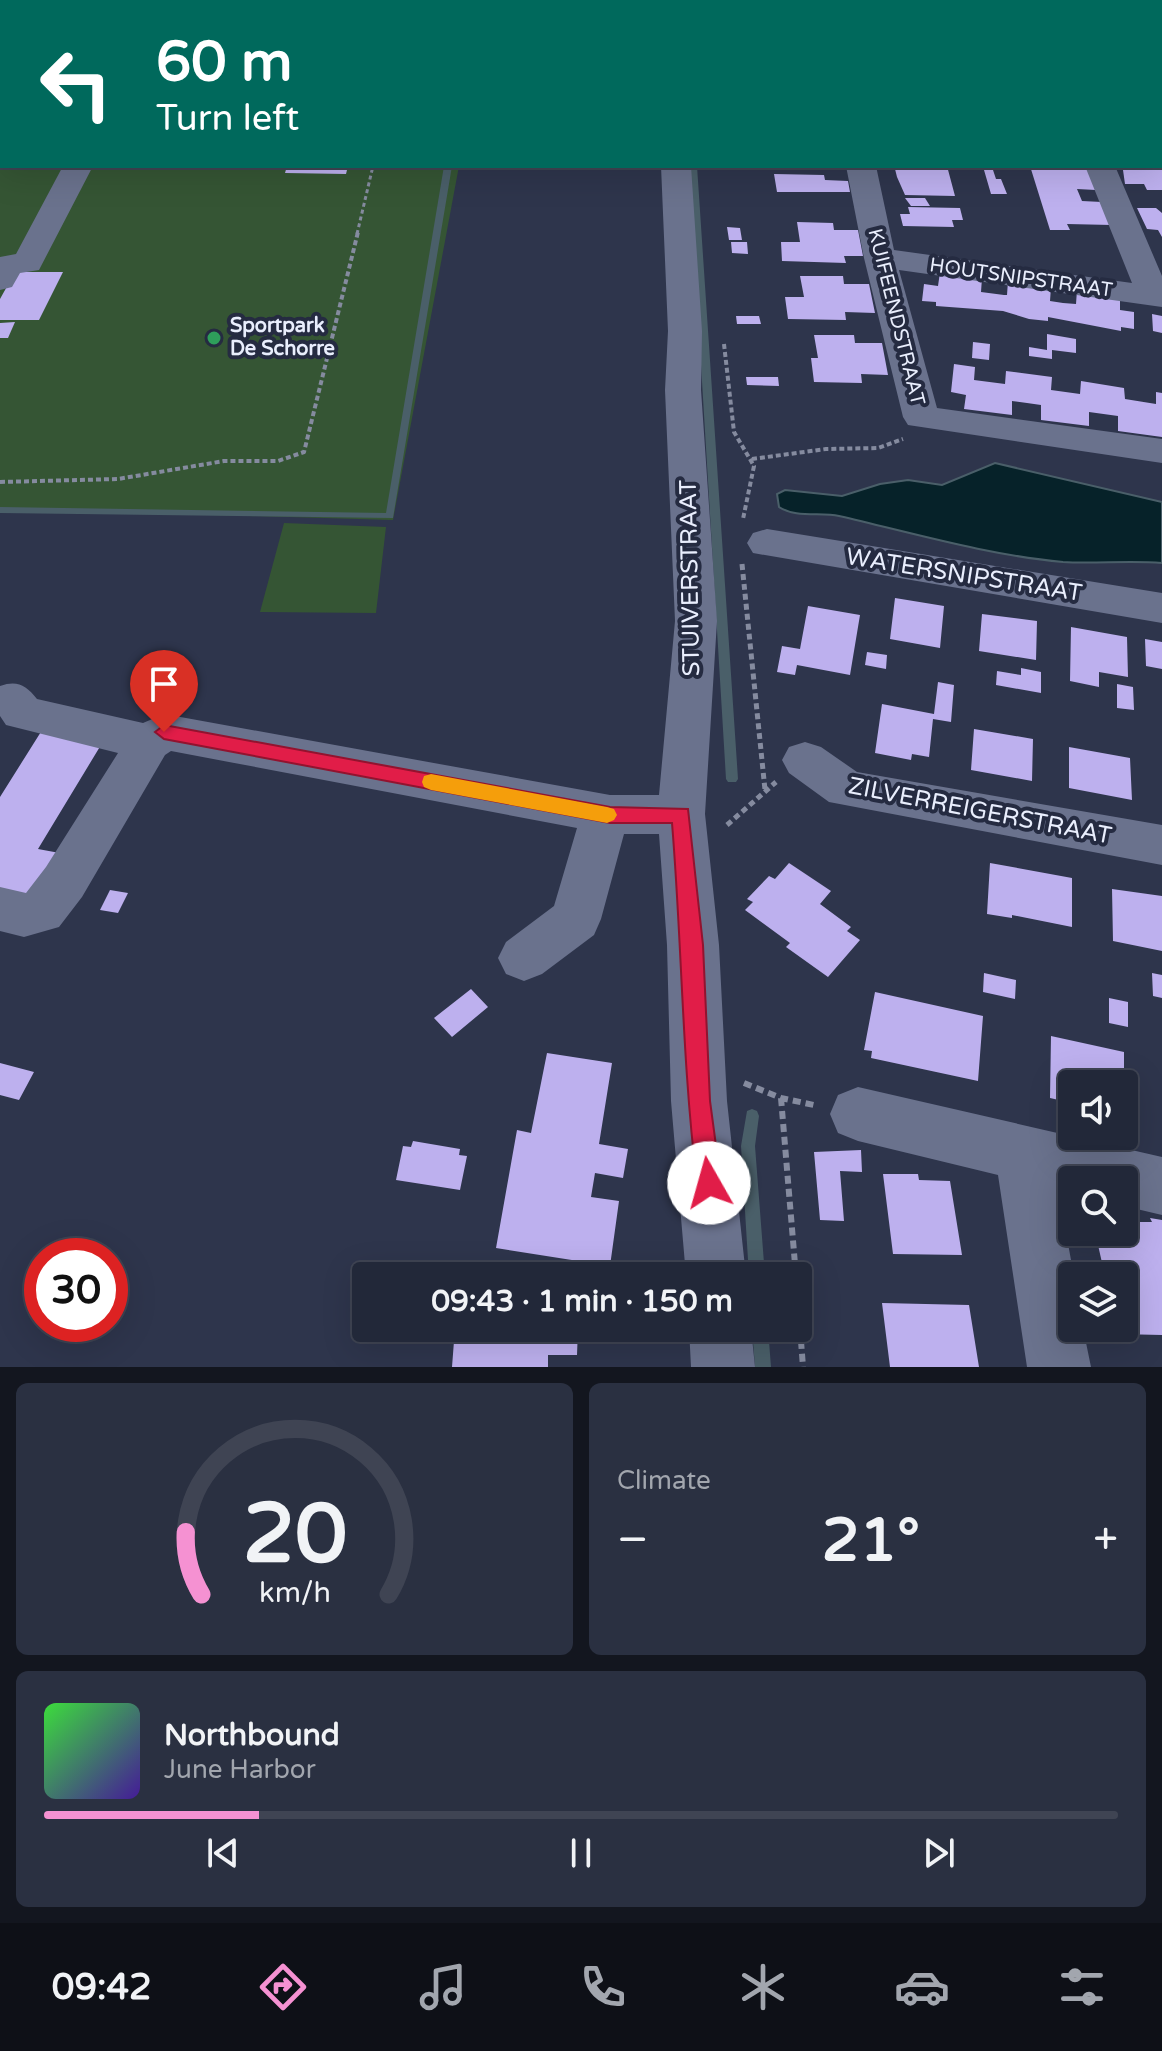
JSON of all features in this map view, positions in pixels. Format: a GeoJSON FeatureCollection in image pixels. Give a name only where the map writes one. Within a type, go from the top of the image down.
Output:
{"type":"FeatureCollection","features":[{"type":"Feature","properties":{"kind":"street"},"geometry":{"type":"LineString","coordinates":[[0,280],[8,265],[28,263],[77,168]]}},
{"type":"Feature","properties":{"kind":"street","name":"STUIVERSTRAAT"},"geometry":{"type":"LineString","coordinates":[[676,168],[685,331],[683,390],[696,621],[681,814],[693,945],[699,1101],[715,1262]]}},
{"type":"Feature","properties":{"kind":"street","name":"KUIFEENDSTRAAT"},"geometry":{"type":"LineString","coordinates":[[861,168],[880,258],[921,417],[1162,451]]}},
{"type":"Feature","properties":{"kind":"street"},"geometry":{"type":"LineString","coordinates":[[1101,168],[1148,248],[1158,296]]}},
{"type":"Feature","properties":{"kind":"street","name":"HOUTSNIPSTRAAT"},"geometry":{"type":"LineString","coordinates":[[880,258],[1158,296]]}},
{"type":"Feature","properties":{"kind":"street","name":"WATERSNIPSTRAAT"},"geometry":{"type":"LineString","coordinates":[[750,539],[1162,608]]}},
{"type":"Feature","properties":{"kind":"street"},"geometry":{"type":"LineString","coordinates":[[12,699],[22,713],[149,742]]}},
{"type":"Feature","properties":{"kind":"street"},"geometry":{"type":"LineString","coordinates":[[0,909],[24,915],[41,912],[64,882],[149,742],[164,732],[610,815],[681,814]]}},
{"type":"Feature","properties":{"kind":"street","name":"ZILVERREIGERSTRAAT"},"geometry":{"type":"LineString","coordinates":[[805,760],[846,789],[1162,845]]}},
{"type":"Feature","properties":{"kind":"street"},"geometry":{"type":"LineString","coordinates":[[524,958],[576,919],[598,835],[610,815]]}},
{"type":"Feature","properties":{"kind":"street"},"geometry":{"type":"LineString","coordinates":[[858,1114],[1162,1186]]}},
{"type":"Feature","properties":{"kind":"street"},"geometry":{"type":"LineString","coordinates":[[1023,1153],[1059,1367]]}},
{"type":"Feature","properties":{"kind":"street"},"geometry":{"type":"LineString","coordinates":[[721,1342],[723,1367]]}},
{"type":"Feature","properties":{"kind":"path"},"geometry":{"type":"LineString","coordinates":[[0,482],[118,479],[224,461],[278,461],[304,452],[373,168]]}},
{"type":"Feature","properties":{"kind":"path"},"geometry":{"type":"LineString","coordinates":[[726,826],[765,790],[750,539],[752,459],[796,452],[894,445],[906,437],[921,417]]}},
{"type":"Feature","properties":{"kind":"path"},"geometry":{"type":"LineString","coordinates":[[748,1087],[781,1098],[858,1114]]}},
{"type":"Feature","properties":{"kind":"path"},"geometry":{"type":"LineString","coordinates":[[781,1098],[795,1262]]}},
{"type":"Feature","properties":{"kind":"path"},"geometry":{"type":"LineString","coordinates":[[801,1342],[803,1367]]}},
{"type":"Feature","properties":{"kind":"green space","name":"Sportpark De Schorre"},"geometry":{"type":"Polygon","coordinates":[[[0,168],[459,168],[393,520],[0,509],[0,168]]]}},
{"type":"Feature","properties":{"kind":"green space"},"geometry":{"type":"Polygon","coordinates":[[[284,523],[386,527],[376,613],[260,612],[284,523]]]}},
{"type":"Feature","properties":{"kind":"water"},"geometry":{"type":"Polygon","coordinates":[[[995,463],[1162,502],[1162,563],[1035,559],[950,543],[839,516],[793,512],[779,507],[777,494],[785,490],[842,496],[880,484],[908,480],[942,485],[995,463]]]}},
{"type":"Feature","properties":{"kind":"building"},"geometry":{"type":"Polygon","coordinates":[[[286,168],[348,168],[346,174],[285,173],[286,168]]]}},
{"type":"Feature","properties":{"kind":"building"},"geometry":{"type":"Polygon","coordinates":[[[948,168],[955,196],[905,195],[897,177],[895,169],[948,168]]]}},
{"type":"Feature","properties":{"kind":"building"},"geometry":{"type":"Polygon","coordinates":[[[1031,168],[1088,170],[1096,190],[1077,189],[1082,201],[1102,202],[1112,225],[1067,224],[1070,230],[1050,230],[1031,168]]]}},
{"type":"Feature","properties":{"kind":"building"},"geometry":{"type":"Polygon","coordinates":[[[1120,168],[1162,168],[1162,190],[1147,190],[1144,184],[1125,184],[1120,168]]]}},
{"type":"Feature","properties":{"kind":"building"},"geometry":{"type":"Polygon","coordinates":[[[984,170],[993,170],[1007,194],[991,194],[984,170]]]}},
{"type":"Feature","properties":{"kind":"building"},"geometry":{"type":"Polygon","coordinates":[[[774,174],[824,175],[825,180],[848,181],[850,192],[777,192],[774,174]]]}},
{"type":"Feature","properties":{"kind":"building"},"geometry":{"type":"Polygon","coordinates":[[[905,198],[925,198],[930,206],[911,206],[905,198]]]}},
{"type":"Feature","properties":{"kind":"building"},"geometry":{"type":"Polygon","coordinates":[[[908,207],[960,208],[963,220],[952,220],[954,227],[903,226],[900,214],[910,214],[908,207]]]}},
{"type":"Feature","properties":{"kind":"building"},"geometry":{"type":"Polygon","coordinates":[[[1137,208],[1156,208],[1162,213],[1162,237],[1158,230],[1147,229],[1137,208]]]}},
{"type":"Feature","properties":{"kind":"building"},"geometry":{"type":"Polygon","coordinates":[[[797,222],[833,223],[834,230],[858,230],[863,256],[844,256],[846,263],[782,261],[781,242],[800,242],[797,222]]]}},
{"type":"Feature","properties":{"kind":"building"},"geometry":{"type":"Polygon","coordinates":[[[727,227],[740,228],[742,240],[729,240],[727,227]]]}},
{"type":"Feature","properties":{"kind":"building"},"geometry":{"type":"Polygon","coordinates":[[[731,242],[747,242],[748,254],[732,253],[731,242]]]}},
{"type":"Feature","properties":{"kind":"building"},"geometry":{"type":"Polygon","coordinates":[[[15,272],[63,272],[39,320],[0,320],[0,299],[15,272]]]}},
{"type":"Feature","properties":{"kind":"building"},"geometry":{"type":"Polygon","coordinates":[[[940,272],[982,278],[981,292],[1007,295],[1008,281],[1051,287],[1050,301],[1063,303],[1076,304],[1077,290],[1120,296],[1120,310],[1134,312],[1134,329],[1121,327],[1121,331],[1048,317],[1048,321],[1029,319],[1003,311],[936,306],[936,302],[922,301],[924,284],[938,286],[940,272]]]}},
{"type":"Feature","properties":{"kind":"building"},"geometry":{"type":"Polygon","coordinates":[[[800,276],[843,276],[844,284],[869,284],[875,313],[845,312],[846,320],[788,319],[785,297],[804,297],[800,276]]]}},
{"type":"Feature","properties":{"kind":"building"},"geometry":{"type":"Polygon","coordinates":[[[1152,314],[1162,316],[1162,333],[1153,331],[1152,314]]]}},
{"type":"Feature","properties":{"kind":"building"},"geometry":{"type":"Polygon","coordinates":[[[736,316],[759,316],[761,324],[737,324],[736,316]]]}},
{"type":"Feature","properties":{"kind":"building"},"geometry":{"type":"Polygon","coordinates":[[[15,322],[8,338],[0,338],[0,323],[15,322]]]}},
{"type":"Feature","properties":{"kind":"building"},"geometry":{"type":"Polygon","coordinates":[[[1047,334],[1076,339],[1076,353],[1052,350],[1052,359],[1029,356],[1029,347],[1047,350],[1047,334]]]}},
{"type":"Feature","properties":{"kind":"building"},"geometry":{"type":"Polygon","coordinates":[[[814,335],[854,335],[855,343],[882,343],[888,375],[861,374],[862,383],[814,382],[811,358],[818,358],[814,335]]]}},
{"type":"Feature","properties":{"kind":"building"},"geometry":{"type":"Polygon","coordinates":[[[973,342],[990,344],[989,360],[972,358],[973,342]]]}},
{"type":"Feature","properties":{"kind":"building"},"geometry":{"type":"Polygon","coordinates":[[[954,364],[975,367],[974,380],[1005,384],[1006,371],[1052,377],[1051,390],[1080,394],[1081,381],[1124,388],[1125,399],[1156,404],[1156,392],[1162,393],[1162,437],[1118,431],[1118,416],[1089,412],[1089,426],[1041,420],[1041,405],[1027,403],[1012,401],[1012,415],[964,409],[966,395],[951,392],[954,364]]]}},
{"type":"Feature","properties":{"kind":"building"},"geometry":{"type":"Polygon","coordinates":[[[746,377],[778,377],[779,386],[747,385],[746,377]]]}},
{"type":"Feature","properties":{"kind":"building"},"geometry":{"type":"Polygon","coordinates":[[[895,598],[944,606],[940,648],[890,639],[895,598]]]}},
{"type":"Feature","properties":{"kind":"building"},"geometry":{"type":"Polygon","coordinates":[[[808,606],[860,615],[850,675],[797,665],[795,675],[777,672],[782,646],[800,649],[808,606]]]}},
{"type":"Feature","properties":{"kind":"building"},"geometry":{"type":"Polygon","coordinates":[[[982,614],[1037,621],[1036,660],[979,651],[982,614]]]}},
{"type":"Feature","properties":{"kind":"building"},"geometry":{"type":"Polygon","coordinates":[[[1071,627],[1127,637],[1128,677],[1099,672],[1099,687],[1070,681],[1071,627]]]}},
{"type":"Feature","properties":{"kind":"building"},"geometry":{"type":"Polygon","coordinates":[[[1145,639],[1162,642],[1162,669],[1146,666],[1145,639]]]}},
{"type":"Feature","properties":{"kind":"building"},"geometry":{"type":"Polygon","coordinates":[[[867,652],[887,655],[886,669],[865,665],[867,652]]]}},
{"type":"Feature","properties":{"kind":"building"},"geometry":{"type":"Polygon","coordinates":[[[1021,668],[1041,672],[1041,693],[996,685],[997,671],[1021,675],[1021,668]]]}},
{"type":"Feature","properties":{"kind":"building"},"geometry":{"type":"Polygon","coordinates":[[[938,682],[954,685],[951,722],[933,719],[929,757],[912,754],[911,760],[875,753],[882,704],[934,714],[938,682]]]}},
{"type":"Feature","properties":{"kind":"building"},"geometry":{"type":"Polygon","coordinates":[[[1117,684],[1133,687],[1134,710],[1117,708],[1117,684]]]}},
{"type":"Feature","properties":{"kind":"building"},"geometry":{"type":"Polygon","coordinates":[[[44,727],[104,740],[38,849],[65,854],[35,900],[0,892],[0,797],[44,727]]]}},
{"type":"Feature","properties":{"kind":"building"},"geometry":{"type":"Polygon","coordinates":[[[974,729],[1033,739],[1032,781],[971,770],[974,729]]]}},
{"type":"Feature","properties":{"kind":"building"},"geometry":{"type":"Polygon","coordinates":[[[1069,747],[1130,758],[1132,800],[1069,788],[1069,747]]]}},
{"type":"Feature","properties":{"kind":"building"},"geometry":{"type":"Polygon","coordinates":[[[789,863],[831,891],[820,904],[851,927],[847,931],[860,940],[828,977],[786,947],[790,943],[745,910],[753,902],[747,899],[769,876],[775,879],[789,863]]]}},
{"type":"Feature","properties":{"kind":"building"},"geometry":{"type":"Polygon","coordinates":[[[990,863],[1072,878],[1072,927],[1012,915],[1012,918],[987,914],[990,863]]]}},
{"type":"Feature","properties":{"kind":"building"},"geometry":{"type":"Polygon","coordinates":[[[1112,889],[1162,896],[1162,951],[1113,941],[1112,889]]]}},
{"type":"Feature","properties":{"kind":"building"},"geometry":{"type":"Polygon","coordinates":[[[110,890],[128,893],[118,913],[100,910],[110,890]]]}},
{"type":"Feature","properties":{"kind":"building"},"geometry":{"type":"Polygon","coordinates":[[[984,973],[1016,980],[1015,999],[983,992],[984,973]]]}},
{"type":"Feature","properties":{"kind":"building"},"geometry":{"type":"Polygon","coordinates":[[[1152,973],[1162,975],[1162,998],[1153,996],[1152,973]]]}},
{"type":"Feature","properties":{"kind":"building"},"geometry":{"type":"Polygon","coordinates":[[[471,989],[488,1007],[452,1037],[434,1018],[471,989]]]}},
{"type":"Feature","properties":{"kind":"building"},"geometry":{"type":"Polygon","coordinates":[[[875,992],[983,1016],[978,1081],[871,1058],[872,1051],[864,1050],[875,992]]]}},
{"type":"Feature","properties":{"kind":"building"},"geometry":{"type":"Polygon","coordinates":[[[1109,998],[1128,1002],[1128,1027],[1109,1023],[1109,998]]]}},
{"type":"Feature","properties":{"kind":"building"},"geometry":{"type":"Polygon","coordinates":[[[1051,1036],[1124,1052],[1124,1070],[1058,1070],[1058,1100],[1050,1098],[1051,1036]]]}},
{"type":"Feature","properties":{"kind":"building"},"geometry":{"type":"Polygon","coordinates":[[[547,1053],[612,1063],[599,1144],[628,1149],[623,1178],[595,1173],[591,1197],[619,1201],[611,1262],[585,1262],[496,1248],[517,1130],[531,1133],[547,1053]]]}},
{"type":"Feature","properties":{"kind":"building"},"geometry":{"type":"Polygon","coordinates":[[[0,1063],[34,1072],[19,1100],[0,1095],[0,1063]]]}},
{"type":"Feature","properties":{"kind":"building"},"geometry":{"type":"Polygon","coordinates":[[[413,1141],[460,1149],[459,1155],[467,1156],[460,1190],[396,1180],[403,1146],[411,1147],[413,1141]]]}},
{"type":"Feature","properties":{"kind":"building"},"geometry":{"type":"Polygon","coordinates":[[[861,1150],[862,1172],[840,1171],[844,1221],[820,1220],[814,1152],[861,1150]]]}},
{"type":"Feature","properties":{"kind":"building"},"geometry":{"type":"Polygon","coordinates":[[[883,1174],[918,1174],[919,1180],[950,1181],[962,1255],[893,1254],[883,1174]]]}},
{"type":"Feature","properties":{"kind":"building"},"geometry":{"type":"Polygon","coordinates":[[[1150,1218],[1162,1220],[1162,1335],[1138,1334],[1138,1262],[1102,1262],[1098,1246],[1138,1246],[1138,1222],[1152,1222],[1150,1218]]]}},
{"type":"Feature","properties":{"kind":"building"},"geometry":{"type":"Polygon","coordinates":[[[882,1303],[969,1305],[979,1367],[890,1367],[882,1303]]]}},
{"type":"Feature","properties":{"kind":"building"},"geometry":{"type":"Polygon","coordinates":[[[454,1342],[577,1342],[577,1355],[548,1355],[548,1367],[452,1367],[454,1342]]]}},
{"type":"Feature","properties":{"kind":"waterway"},"geometry":{"type":"LineString","coordinates":[[0,510],[390,516],[448,168]]}},
{"type":"Feature","properties":{"kind":"waterway"},"geometry":{"type":"LineString","coordinates":[[693,168],[732,779]]}},
{"type":"Feature","properties":{"kind":"waterway"},"geometry":{"type":"LineString","coordinates":[[752,1116],[748,1146],[756,1262]]}},
{"type":"Feature","properties":{"kind":"waterway"},"geometry":{"type":"LineString","coordinates":[[761,1342],[763,1367]]}},
{"type":"Feature","properties":{"kind":"slow traffic"},"geometry":{"type":"LineString","coordinates":[[431,782],[607,815]]}},
{"type":"Feature","properties":{"kind":"place","name":"Sportpark De Schorre"},"geometry":{"type":"Point","coordinates":[214,338]}},
{"type":"Feature","properties":{"kind":"route"},"geometry":{"type":"LineString","coordinates":[[164,732],[610,815],[681,814],[693,945],[699,1101],[709,1183]]}}]}
